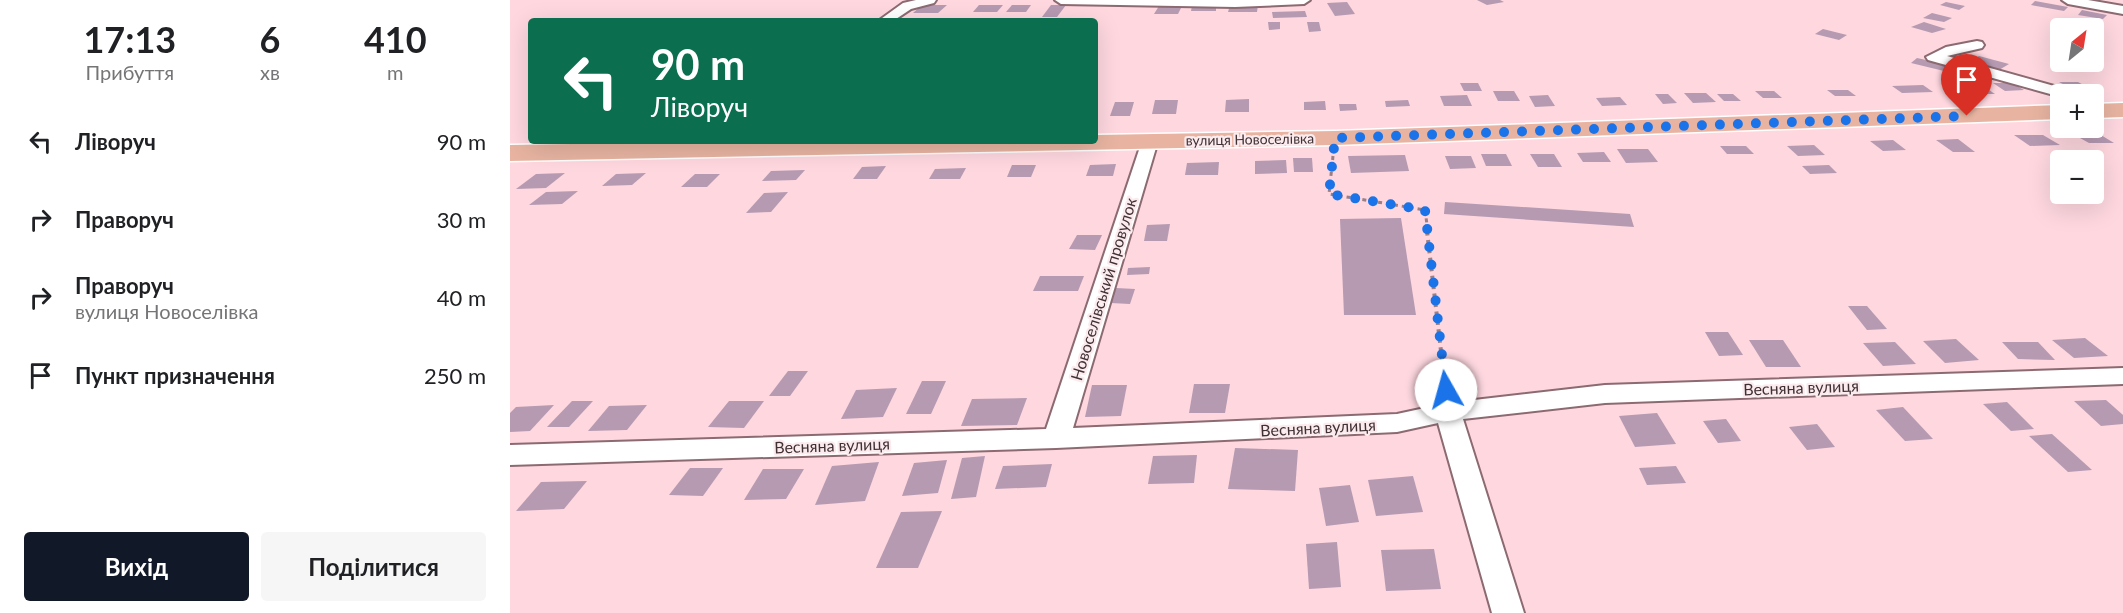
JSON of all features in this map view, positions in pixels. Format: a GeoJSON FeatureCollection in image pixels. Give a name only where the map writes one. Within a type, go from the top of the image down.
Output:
{"type":"FeatureCollection","features":[{"type":"Feature","properties":{"kind":"main road","name":"вулиця Новоселівка"},"geometry":{"type":"LineString","coordinates":[[1098,142],[1335,138],[2050,112]]}},
{"type":"Feature","properties":{"kind":"main road","name":"вулиця Новоселівка"},"geometry":{"type":"LineString","coordinates":[[510,153],[845,144]]}},
{"type":"Feature","properties":{"kind":"street"},"geometry":{"type":"LineString","coordinates":[[889,18],[907,6],[930,0]]}},
{"type":"Feature","properties":{"kind":"street"},"geometry":{"type":"LineString","coordinates":[[1060,0],[1235,3],[1304,0]]}},
{"type":"Feature","properties":{"kind":"street"},"geometry":{"type":"LineString","coordinates":[[2072,0],[2123,10]]}},
{"type":"Feature","properties":{"kind":"street"},"geometry":{"type":"LineString","coordinates":[[1977,45],[1951,50],[1933,57],[2050,89]]}},
{"type":"Feature","properties":{"kind":"street","name":"Новоселівський провулок"},"geometry":{"type":"LineString","coordinates":[[1056,438],[1150,141]]}},
{"type":"Feature","properties":{"kind":"street","name":"Весняна вулиця"},"geometry":{"type":"LineString","coordinates":[[510,455],[1056,438],[1397,423],[1448,412],[1605,394],[2123,376]]}},
{"type":"Feature","properties":{"kind":"street"},"geometry":{"type":"LineString","coordinates":[[1448,412],[1508,613]]}},
{"type":"Feature","properties":{"kind":"path"},"geometry":{"type":"LineString","coordinates":[[1335,138],[1329,194],[1425,210],[1448,412]]}},
{"type":"Feature","properties":{"kind":"building"},"geometry":{"type":"Polygon","coordinates":[[[1477,0],[1500,0],[1504,2],[1487,5],[1477,0]]]}},
{"type":"Feature","properties":{"kind":"building"},"geometry":{"type":"Polygon","coordinates":[[[2035,1],[2068,7],[2064,11],[2031,5],[2035,1]]]}},
{"type":"Feature","properties":{"kind":"building"},"geometry":{"type":"Polygon","coordinates":[[[1347,2],[1355,14],[1335,16],[1327,3],[1347,2]]]}},
{"type":"Feature","properties":{"kind":"building"},"geometry":{"type":"Polygon","coordinates":[[[1946,2],[1965,6],[1959,10],[1940,5],[1946,2]]]}},
{"type":"Feature","properties":{"kind":"building"},"geometry":{"type":"Polygon","coordinates":[[[922,5],[947,5],[938,13],[913,13],[922,5]]]}},
{"type":"Feature","properties":{"kind":"building"},"geometry":{"type":"Polygon","coordinates":[[[979,5],[1003,5],[997,12],[973,12],[979,5]]]}},
{"type":"Feature","properties":{"kind":"building"},"geometry":{"type":"Polygon","coordinates":[[[1012,5],[1031,5],[1026,12],[1006,12],[1012,5]]]}},
{"type":"Feature","properties":{"kind":"building"},"geometry":{"type":"Polygon","coordinates":[[[1051,5],[1066,5],[1057,17],[1042,17],[1051,5]]]}},
{"type":"Feature","properties":{"kind":"building"},"geometry":{"type":"Polygon","coordinates":[[[1216,5],[1216,11],[1191,11],[1192,6],[1216,5]]]}},
{"type":"Feature","properties":{"kind":"building"},"geometry":{"type":"Polygon","coordinates":[[[1230,5],[1258,5],[1257,12],[1228,12],[1230,5]]]}},
{"type":"Feature","properties":{"kind":"building"},"geometry":{"type":"Polygon","coordinates":[[[1159,6],[1182,6],[1178,14],[1154,14],[1159,6]]]}},
{"type":"Feature","properties":{"kind":"building"},"geometry":{"type":"Polygon","coordinates":[[[2082,10],[2107,15],[2104,18],[2097,18],[2078,15],[2082,10]]]}},
{"type":"Feature","properties":{"kind":"building"},"geometry":{"type":"Polygon","coordinates":[[[1305,11],[1307,17],[1273,18],[1272,12],[1305,11]]]}},
{"type":"Feature","properties":{"kind":"building"},"geometry":{"type":"Polygon","coordinates":[[[1932,13],[1952,18],[1944,22],[1923,18],[1932,13]]]}},
{"type":"Feature","properties":{"kind":"building"},"geometry":{"type":"Polygon","coordinates":[[[1268,22],[1280,22],[1280,29],[1269,30],[1268,22]]]}},
{"type":"Feature","properties":{"kind":"building"},"geometry":{"type":"Polygon","coordinates":[[[1307,22],[1319,22],[1321,31],[1309,32],[1307,22]]]}},
{"type":"Feature","properties":{"kind":"building"},"geometry":{"type":"Polygon","coordinates":[[[1924,22],[1946,29],[1932,33],[1911,27],[1924,22]]]}},
{"type":"Feature","properties":{"kind":"building"},"geometry":{"type":"Polygon","coordinates":[[[1823,29],[1847,35],[1839,40],[1815,34],[1823,29]]]}},
{"type":"Feature","properties":{"kind":"building"},"geometry":{"type":"Polygon","coordinates":[[[1979,56],[2009,64],[1999,70],[1969,62],[1979,56]]]}},
{"type":"Feature","properties":{"kind":"building"},"geometry":{"type":"Polygon","coordinates":[[[1917,58],[1949,65],[1944,71],[1911,63],[1917,58]]]}},
{"type":"Feature","properties":{"kind":"building"},"geometry":{"type":"Polygon","coordinates":[[[2059,82],[2082,84],[2063,84],[2059,82]]]}},
{"type":"Feature","properties":{"kind":"building"},"geometry":{"type":"Polygon","coordinates":[[[1460,83],[1478,83],[1482,91],[1464,91],[1460,83]]]}},
{"type":"Feature","properties":{"kind":"building"},"geometry":{"type":"Polygon","coordinates":[[[1993,83],[2012,83],[2024,90],[2005,91],[1993,83]]]}},
{"type":"Feature","properties":{"kind":"building"},"geometry":{"type":"Polygon","coordinates":[[[1923,85],[1933,92],[1902,93],[1892,86],[1923,85]]]}},
{"type":"Feature","properties":{"kind":"building"},"geometry":{"type":"Polygon","coordinates":[[[1983,86],[1995,94],[1972,94],[1960,87],[1983,86]]]}},
{"type":"Feature","properties":{"kind":"building"},"geometry":{"type":"Polygon","coordinates":[[[1827,90],[1848,90],[1856,96],[1835,96],[1827,90]]]}},
{"type":"Feature","properties":{"kind":"building"},"geometry":{"type":"Polygon","coordinates":[[[1493,91],[1514,91],[1520,101],[1498,101],[1493,91]]]}},
{"type":"Feature","properties":{"kind":"building"},"geometry":{"type":"Polygon","coordinates":[[[1755,91],[1774,91],[1782,98],[1763,98],[1755,91]]]}},
{"type":"Feature","properties":{"kind":"building"},"geometry":{"type":"Polygon","coordinates":[[[1684,93],[1706,93],[1716,102],[1693,103],[1684,93]]]}},
{"type":"Feature","properties":{"kind":"building"},"geometry":{"type":"Polygon","coordinates":[[[1655,94],[1668,94],[1677,103],[1663,104],[1655,94]]]}},
{"type":"Feature","properties":{"kind":"building"},"geometry":{"type":"Polygon","coordinates":[[[1717,94],[1733,94],[1741,101],[1724,101],[1717,94]]]}},
{"type":"Feature","properties":{"kind":"building"},"geometry":{"type":"Polygon","coordinates":[[[1467,95],[1472,106],[1444,106],[1440,96],[1467,95]]]}},
{"type":"Feature","properties":{"kind":"building"},"geometry":{"type":"Polygon","coordinates":[[[1548,95],[1555,106],[1535,107],[1529,96],[1548,95]]]}},
{"type":"Feature","properties":{"kind":"building"},"geometry":{"type":"Polygon","coordinates":[[[1620,97],[1627,105],[1602,106],[1596,98],[1620,97]]]}},
{"type":"Feature","properties":{"kind":"building"},"geometry":{"type":"Polygon","coordinates":[[[1249,99],[1249,112],[1225,112],[1226,100],[1249,99]]]}},
{"type":"Feature","properties":{"kind":"building"},"geometry":{"type":"Polygon","coordinates":[[[1155,100],[1178,100],[1176,114],[1152,114],[1155,100]]]}},
{"type":"Feature","properties":{"kind":"building"},"geometry":{"type":"Polygon","coordinates":[[[1408,100],[1410,106],[1386,107],[1385,101],[1408,100]]]}},
{"type":"Feature","properties":{"kind":"building"},"geometry":{"type":"Polygon","coordinates":[[[1325,101],[1326,110],[1304,110],[1304,102],[1325,101]]]}},
{"type":"Feature","properties":{"kind":"building"},"geometry":{"type":"Polygon","coordinates":[[[1115,102],[1134,102],[1130,116],[1110,116],[1115,102]]]}},
{"type":"Feature","properties":{"kind":"building"},"geometry":{"type":"Polygon","coordinates":[[[1339,104],[1356,104],[1357,110],[1340,111],[1339,104]]]}},
{"type":"Feature","properties":{"kind":"building"},"geometry":{"type":"Polygon","coordinates":[[[2014,135],[2043,135],[2060,145],[2030,146],[2014,135]]]}},
{"type":"Feature","properties":{"kind":"building"},"geometry":{"type":"Polygon","coordinates":[[[2104,137],[2114,143],[2089,143],[2080,138],[2104,137]]]}},
{"type":"Feature","properties":{"kind":"building"},"geometry":{"type":"Polygon","coordinates":[[[1958,139],[1975,152],[1953,152],[1936,140],[1958,139]]]}},
{"type":"Feature","properties":{"kind":"building"},"geometry":{"type":"Polygon","coordinates":[[[1893,140],[1906,150],[1883,151],[1870,141],[1893,140]]]}},
{"type":"Feature","properties":{"kind":"building"},"geometry":{"type":"Polygon","coordinates":[[[1814,145],[1825,155],[1798,156],[1787,146],[1814,145]]]}},
{"type":"Feature","properties":{"kind":"building"},"geometry":{"type":"Polygon","coordinates":[[[1720,146],[1746,146],[1754,154],[1727,154],[1720,146]]]}},
{"type":"Feature","properties":{"kind":"building"},"geometry":{"type":"Polygon","coordinates":[[[1617,149],[1648,149],[1658,162],[1626,163],[1617,149]]]}},
{"type":"Feature","properties":{"kind":"building"},"geometry":{"type":"Polygon","coordinates":[[[1604,152],[1611,162],[1583,162],[1577,153],[1604,152]]]}},
{"type":"Feature","properties":{"kind":"building"},"geometry":{"type":"Polygon","coordinates":[[[1481,154],[1506,154],[1512,166],[1486,166],[1481,154]]]}},
{"type":"Feature","properties":{"kind":"building"},"geometry":{"type":"Polygon","coordinates":[[[1530,154],[1554,154],[1562,167],[1538,167],[1530,154]]]}},
{"type":"Feature","properties":{"kind":"building"},"geometry":{"type":"Polygon","coordinates":[[[1405,155],[1409,171],[1351,173],[1348,156],[1405,155]]]}},
{"type":"Feature","properties":{"kind":"building"},"geometry":{"type":"Polygon","coordinates":[[[1445,156],[1471,156],[1476,168],[1450,169],[1445,156]]]}},
{"type":"Feature","properties":{"kind":"building"},"geometry":{"type":"Polygon","coordinates":[[[1293,158],[1312,158],[1313,172],[1294,172],[1293,158]]]}},
{"type":"Feature","properties":{"kind":"building"},"geometry":{"type":"Polygon","coordinates":[[[1286,160],[1287,173],[1255,174],[1255,161],[1286,160]]]}},
{"type":"Feature","properties":{"kind":"building"},"geometry":{"type":"Polygon","coordinates":[[[1219,162],[1218,175],[1185,175],[1187,163],[1219,162]]]}},
{"type":"Feature","properties":{"kind":"building"},"geometry":{"type":"Polygon","coordinates":[[[1116,164],[1113,176],[1086,176],[1090,165],[1116,164]]]}},
{"type":"Feature","properties":{"kind":"building"},"geometry":{"type":"Polygon","coordinates":[[[1012,165],[1036,165],[1031,177],[1007,177],[1012,165]]]}},
{"type":"Feature","properties":{"kind":"building"},"geometry":{"type":"Polygon","coordinates":[[[1829,165],[1837,173],[1810,174],[1802,166],[1829,165]]]}},
{"type":"Feature","properties":{"kind":"building"},"geometry":{"type":"Polygon","coordinates":[[[886,166],[877,179],[853,179],[862,167],[886,166]]]}},
{"type":"Feature","properties":{"kind":"building"},"geometry":{"type":"Polygon","coordinates":[[[966,168],[960,179],[929,179],[935,169],[966,168]]]}},
{"type":"Feature","properties":{"kind":"building"},"geometry":{"type":"Polygon","coordinates":[[[805,170],[796,180],[762,181],[771,171],[805,170]]]}},
{"type":"Feature","properties":{"kind":"building"},"geometry":{"type":"Polygon","coordinates":[[[565,173],[546,188],[516,189],[536,174],[565,173]]]}},
{"type":"Feature","properties":{"kind":"building"},"geometry":{"type":"Polygon","coordinates":[[[646,173],[632,185],[602,186],[616,174],[646,173]]]}},
{"type":"Feature","properties":{"kind":"building"},"geometry":{"type":"Polygon","coordinates":[[[695,174],[720,174],[707,187],[681,187],[695,174]]]}},
{"type":"Feature","properties":{"kind":"building"},"geometry":{"type":"Polygon","coordinates":[[[578,191],[562,204],[529,205],[546,192],[578,191]]]}},
{"type":"Feature","properties":{"kind":"building"},"geometry":{"type":"Polygon","coordinates":[[[788,192],[771,212],[746,213],[764,193],[788,192]]]}},
{"type":"Feature","properties":{"kind":"building"},"geometry":{"type":"Polygon","coordinates":[[[1445,202],[1630,214],[1634,227],[1444,214],[1445,202]]]}},
{"type":"Feature","properties":{"kind":"building"},"geometry":{"type":"Polygon","coordinates":[[[1401,218],[1416,315],[1344,315],[1340,219],[1401,218]]]}},
{"type":"Feature","properties":{"kind":"building"},"geometry":{"type":"Polygon","coordinates":[[[1170,224],[1167,241],[1144,241],[1147,225],[1170,224]]]}},
{"type":"Feature","properties":{"kind":"building"},"geometry":{"type":"Polygon","coordinates":[[[1077,235],[1102,235],[1095,250],[1069,249],[1077,235]]]}},
{"type":"Feature","properties":{"kind":"building"},"geometry":{"type":"Polygon","coordinates":[[[1150,267],[1149,274],[1127,275],[1128,268],[1150,267]]]}},
{"type":"Feature","properties":{"kind":"building"},"geometry":{"type":"Polygon","coordinates":[[[1040,276],[1084,276],[1078,291],[1033,291],[1040,276]]]}},
{"type":"Feature","properties":{"kind":"building"},"geometry":{"type":"Polygon","coordinates":[[[1116,288],[1135,289],[1130,304],[1111,303],[1116,288]]]}},
{"type":"Feature","properties":{"kind":"building"},"geometry":{"type":"Polygon","coordinates":[[[1848,306],[1867,306],[1887,329],[1867,330],[1848,306]]]}},
{"type":"Feature","properties":{"kind":"building"},"geometry":{"type":"Polygon","coordinates":[[[1705,332],[1728,332],[1743,355],[1719,356],[1705,332]]]}},
{"type":"Feature","properties":{"kind":"building"},"geometry":{"type":"Polygon","coordinates":[[[2085,338],[2108,356],[2074,358],[2052,340],[2085,338]]]}},
{"type":"Feature","properties":{"kind":"building"},"geometry":{"type":"Polygon","coordinates":[[[1956,339],[1979,360],[1945,363],[1923,341],[1956,339]]]}},
{"type":"Feature","properties":{"kind":"building"},"geometry":{"type":"Polygon","coordinates":[[[1749,340],[1783,340],[1801,367],[1766,367],[1749,340]]]}},
{"type":"Feature","properties":{"kind":"building"},"geometry":{"type":"Polygon","coordinates":[[[1895,342],[1916,364],[1883,366],[1863,343],[1895,342]]]}},
{"type":"Feature","properties":{"kind":"building"},"geometry":{"type":"Polygon","coordinates":[[[2002,342],[2038,342],[2055,360],[2018,359],[2002,342]]]}},
{"type":"Feature","properties":{"kind":"building"},"geometry":{"type":"Polygon","coordinates":[[[788,371],[808,371],[790,396],[769,396],[788,371]]]}},
{"type":"Feature","properties":{"kind":"building"},"geometry":{"type":"Polygon","coordinates":[[[922,381],[946,381],[931,414],[906,414],[922,381]]]}},
{"type":"Feature","properties":{"kind":"building"},"geometry":{"type":"Polygon","coordinates":[[[1194,384],[1230,384],[1225,413],[1189,413],[1194,384]]]}},
{"type":"Feature","properties":{"kind":"building"},"geometry":{"type":"Polygon","coordinates":[[[1092,385],[1127,385],[1121,416],[1085,417],[1092,385]]]}},
{"type":"Feature","properties":{"kind":"building"},"geometry":{"type":"Polygon","coordinates":[[[897,388],[883,417],[841,419],[856,390],[897,388]]]}},
{"type":"Feature","properties":{"kind":"building"},"geometry":{"type":"Polygon","coordinates":[[[1027,398],[1017,425],[961,426],[972,399],[1027,398]]]}},
{"type":"Feature","properties":{"kind":"building"},"geometry":{"type":"Polygon","coordinates":[[[2106,400],[2123,415],[2123,424],[2101,426],[2074,401],[2106,400]]]}},
{"type":"Feature","properties":{"kind":"building"},"geometry":{"type":"Polygon","coordinates":[[[572,401],[593,401],[569,427],[547,427],[572,401]]]}},
{"type":"Feature","properties":{"kind":"building"},"geometry":{"type":"Polygon","coordinates":[[[729,401],[764,401],[744,428],[708,427],[729,401]]]}},
{"type":"Feature","properties":{"kind":"building"},"geometry":{"type":"Polygon","coordinates":[[[2007,402],[2034,429],[2011,431],[1983,404],[2007,402]]]}},
{"type":"Feature","properties":{"kind":"building"},"geometry":{"type":"Polygon","coordinates":[[[554,405],[530,431],[510,432],[510,413],[516,407],[554,405]]]}},
{"type":"Feature","properties":{"kind":"building"},"geometry":{"type":"Polygon","coordinates":[[[647,405],[627,430],[588,431],[609,406],[647,405]]]}},
{"type":"Feature","properties":{"kind":"building"},"geometry":{"type":"Polygon","coordinates":[[[1903,407],[1933,439],[1905,441],[1876,410],[1903,407]]]}},
{"type":"Feature","properties":{"kind":"building"},"geometry":{"type":"Polygon","coordinates":[[[1657,413],[1676,444],[1635,447],[1619,416],[1657,413]]]}},
{"type":"Feature","properties":{"kind":"building"},"geometry":{"type":"Polygon","coordinates":[[[1726,419],[1741,441],[1718,443],[1703,421],[1726,419]]]}},
{"type":"Feature","properties":{"kind":"building"},"geometry":{"type":"Polygon","coordinates":[[[1817,424],[1835,447],[1807,450],[1789,427],[1817,424]]]}},
{"type":"Feature","properties":{"kind":"building"},"geometry":{"type":"Polygon","coordinates":[[[2052,434],[2092,470],[2068,472],[2029,436],[2052,434]]]}},
{"type":"Feature","properties":{"kind":"building"},"geometry":{"type":"Polygon","coordinates":[[[1235,448],[1298,450],[1295,491],[1228,489],[1235,448]]]}},
{"type":"Feature","properties":{"kind":"building"},"geometry":{"type":"Polygon","coordinates":[[[1197,455],[1194,483],[1148,484],[1153,456],[1197,455]]]}},
{"type":"Feature","properties":{"kind":"building"},"geometry":{"type":"Polygon","coordinates":[[[985,456],[976,497],[951,499],[962,458],[985,456]]]}},
{"type":"Feature","properties":{"kind":"building"},"geometry":{"type":"Polygon","coordinates":[[[947,460],[938,493],[902,496],[914,463],[947,460]]]}},
{"type":"Feature","properties":{"kind":"building"},"geometry":{"type":"Polygon","coordinates":[[[879,462],[865,501],[815,505],[832,466],[879,462]]]}},
{"type":"Feature","properties":{"kind":"building"},"geometry":{"type":"Polygon","coordinates":[[[1052,464],[1046,487],[995,489],[1003,466],[1052,464]]]}},
{"type":"Feature","properties":{"kind":"building"},"geometry":{"type":"Polygon","coordinates":[[[1676,466],[1686,483],[1647,485],[1639,468],[1676,466]]]}},
{"type":"Feature","properties":{"kind":"building"},"geometry":{"type":"Polygon","coordinates":[[[690,468],[723,468],[703,496],[669,495],[690,468]]]}},
{"type":"Feature","properties":{"kind":"building"},"geometry":{"type":"Polygon","coordinates":[[[763,469],[804,469],[786,499],[744,500],[763,469]]]}},
{"type":"Feature","properties":{"kind":"building"},"geometry":{"type":"Polygon","coordinates":[[[1413,476],[1423,512],[1376,516],[1368,480],[1413,476]]]}},
{"type":"Feature","properties":{"kind":"building"},"geometry":{"type":"Polygon","coordinates":[[[587,481],[564,509],[516,511],[541,482],[587,481]]]}},
{"type":"Feature","properties":{"kind":"building"},"geometry":{"type":"Polygon","coordinates":[[[1350,485],[1359,522],[1326,526],[1319,488],[1350,485]]]}},
{"type":"Feature","properties":{"kind":"building"},"geometry":{"type":"Polygon","coordinates":[[[942,511],[918,568],[876,568],[901,512],[942,511]]]}},
{"type":"Feature","properties":{"kind":"building"},"geometry":{"type":"Polygon","coordinates":[[[1337,542],[1341,587],[1309,589],[1306,544],[1337,542]]]}},
{"type":"Feature","properties":{"kind":"building"},"geometry":{"type":"Polygon","coordinates":[[[1434,549],[1441,589],[1386,591],[1381,550],[1434,549]]]}},
{"type":"Feature","properties":{"kind":"route"},"geometry":{"type":"LineString","coordinates":[[1446,390],[1425,210],[1329,194],[1335,138],[1967,116]]}}]}
